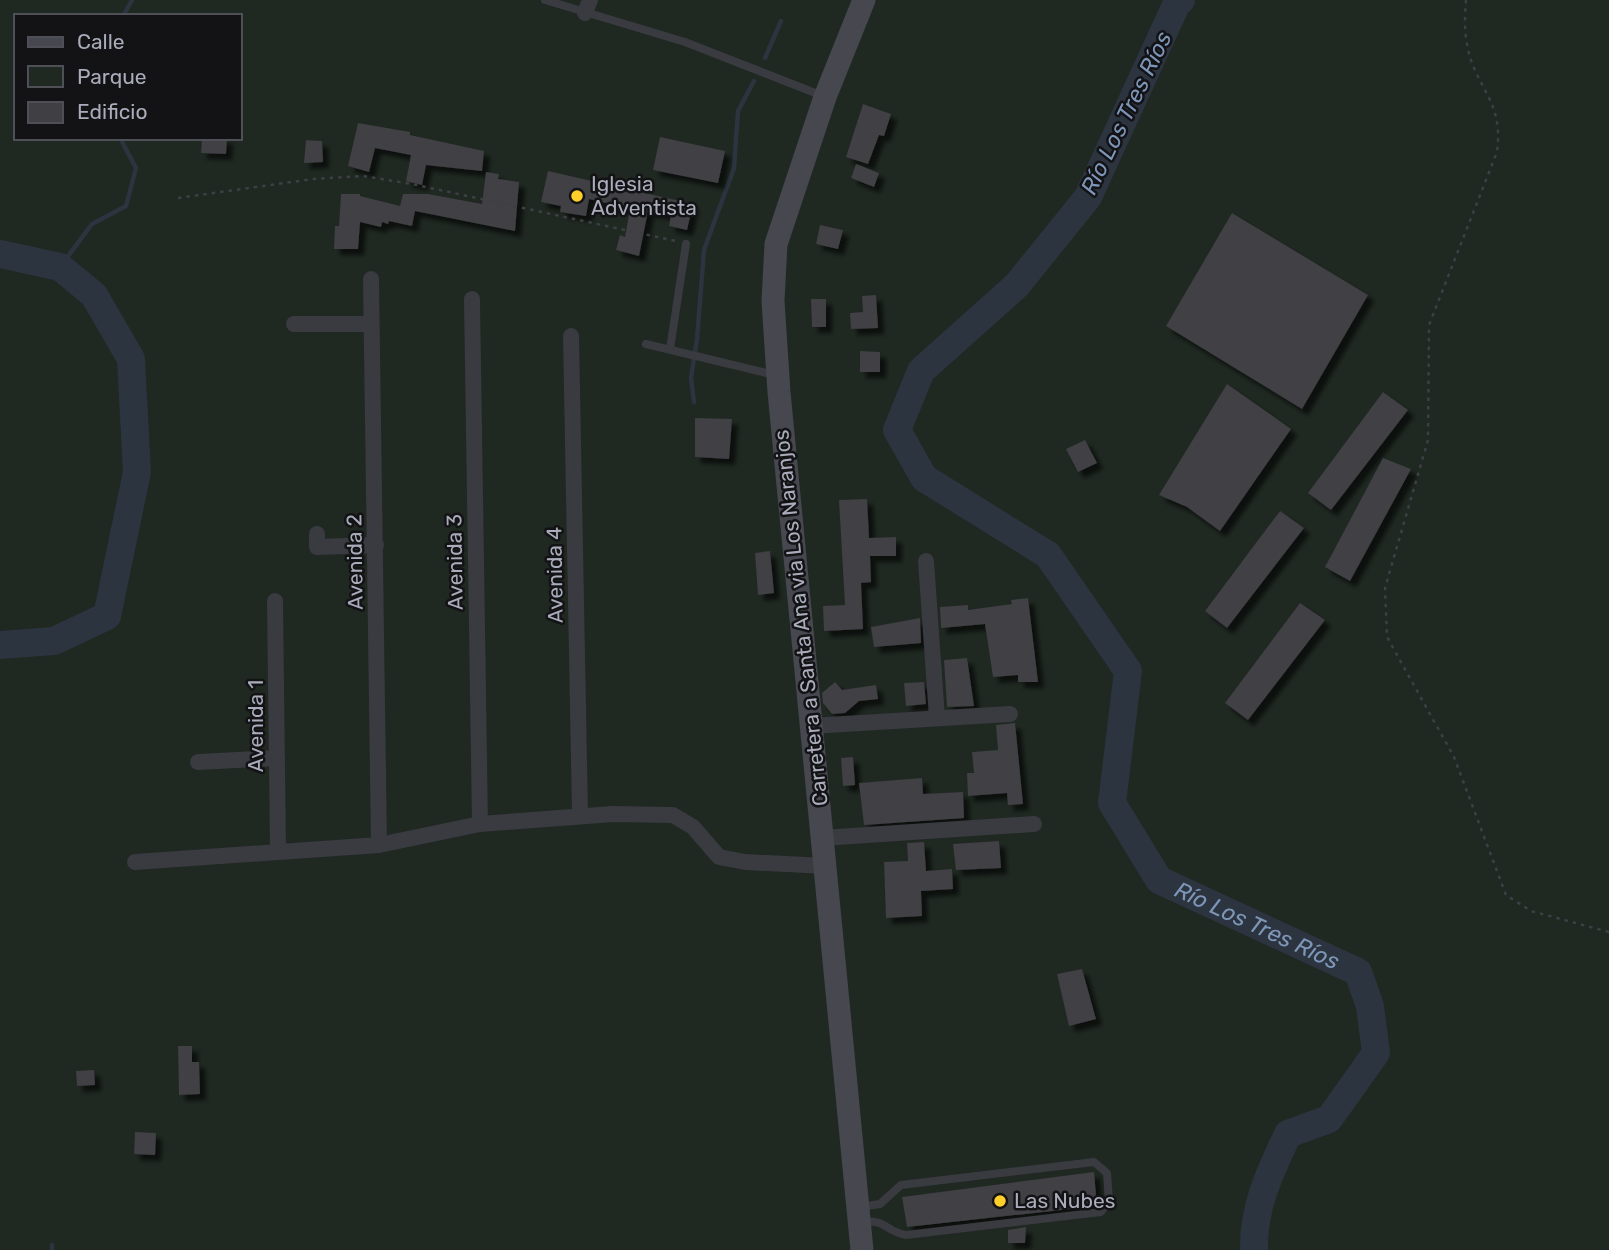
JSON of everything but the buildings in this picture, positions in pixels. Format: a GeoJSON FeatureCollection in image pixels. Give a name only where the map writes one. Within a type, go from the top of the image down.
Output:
{"type":"FeatureCollection","features":[{"type":"Feature","properties":{"kind":"main road","name":"Carretera a Santa Ana via Los Naranjos"},"geometry":{"type":"LineString","coordinates":[[862,1250],[773,301],[776,244],[825,97],[864,0]]}},
{"type":"Feature","properties":{"kind":"street","name":"Avenida 2"},"geometry":{"type":"LineString","coordinates":[[371,279],[379,845]]}},
{"type":"Feature","properties":{"kind":"street","name":"Avenida 3"},"geometry":{"type":"LineString","coordinates":[[472,299],[480,824]]}},
{"type":"Feature","properties":{"kind":"street"},"geometry":{"type":"LineString","coordinates":[[293,324],[371,324]]}},
{"type":"Feature","properties":{"kind":"street","name":"Avenida 4"},"geometry":{"type":"LineString","coordinates":[[571,336],[580,814]]}},
{"type":"Feature","properties":{"kind":"street"},"geometry":{"type":"LineString","coordinates":[[317,540],[376,545]]}},
{"type":"Feature","properties":{"kind":"street"},"geometry":{"type":"LineString","coordinates":[[926,561],[937,718]]}},
{"type":"Feature","properties":{"kind":"street","name":"Avenida 1"},"geometry":{"type":"LineString","coordinates":[[275,601],[283,617],[276,758],[278,852]]}},
{"type":"Feature","properties":{"kind":"street"},"geometry":{"type":"LineString","coordinates":[[811,726],[1010,714]]}},
{"type":"Feature","properties":{"kind":"street"},"geometry":{"type":"LineString","coordinates":[[198,762],[215,755],[276,758]]}},
{"type":"Feature","properties":{"kind":"street"},"geometry":{"type":"LineString","coordinates":[[135,862],[379,845],[480,824],[580,814],[673,815],[693,827],[719,857],[745,862],[825,866]]}},
{"type":"Feature","properties":{"kind":"street"},"geometry":{"type":"LineString","coordinates":[[822,838],[1034,824]]}},
{"type":"Feature","properties":{"kind":"lane"},"geometry":{"type":"LineString","coordinates":[[545,0],[587,6],[825,97]]}},
{"type":"Feature","properties":{"kind":"lane"},"geometry":{"type":"LineString","coordinates":[[670,349],[686,244]]}},
{"type":"Feature","properties":{"kind":"lane"},"geometry":{"type":"LineString","coordinates":[[646,344],[778,376]]}},
{"type":"Feature","properties":{"kind":"lane"},"geometry":{"type":"LineString","coordinates":[[1094,1162],[1107,1173],[1109,1201],[1101,1212],[906,1235],[898,1233],[883,1221],[859,1215],[880,1204],[901,1185],[1094,1162]]}},
{"type":"Feature","properties":{"kind":"path"},"geometry":{"type":"LineString","coordinates":[[1466,0],[1467,46],[1492,99],[1500,131],[1497,152],[1429,325],[1428,440],[1385,589],[1387,637],[1454,757],[1507,895],[1531,911],[1609,932]]}},
{"type":"Feature","properties":{"kind":"path"},"geometry":{"type":"LineString","coordinates":[[178,198],[313,179],[363,176],[412,184],[686,244]]}},
{"type":"Feature","properties":{"kind":"green space"},"geometry":{"type":"Polygon","coordinates":[[[0,0],[1609,0],[1609,1250],[0,1250],[0,0]]]}},
{"type":"Feature","properties":{"kind":"waterway"},"geometry":{"type":"LineString","coordinates":[[124,14],[132,0]]}},
{"type":"Feature","properties":{"kind":"waterway","name":"Río Los Tres Ríos"},"geometry":{"type":"LineString","coordinates":[[1181,0],[1176,5],[1088,197],[1017,285],[921,371],[897,430],[924,478],[1048,555],[1128,671],[1112,803],[1159,880],[1358,972],[1370,1006],[1376,1053],[1329,1119],[1288,1134],[1260,1204],[1254,1250]]}},
{"type":"Feature","properties":{"kind":"waterway"},"geometry":{"type":"LineString","coordinates":[[765,58],[781,21]]}},
{"type":"Feature","properties":{"kind":"waterway"},"geometry":{"type":"LineString","coordinates":[[694,402],[691,378],[704,250],[734,168],[738,111],[754,81]]}},
{"type":"Feature","properties":{"kind":"waterway"},"geometry":{"type":"LineString","coordinates":[[60,267],[92,224],[126,206],[136,168],[121,140]]}},
{"type":"Feature","properties":{"kind":"waterway"},"geometry":{"type":"LineString","coordinates":[[0,254],[60,267],[94,295],[131,359],[137,472],[107,616],[54,641],[0,645]]}},
{"type":"Feature","properties":{"kind":"waterway"},"geometry":{"type":"LineString","coordinates":[[52,1245],[52,1250]]}},
{"type":"Feature","properties":{"kind":"place","name":"Iglesia Adventista"},"geometry":{"type":"Point","coordinates":[577,196]}},
{"type":"Feature","properties":{"kind":"place","name":"Las Nubes"},"geometry":{"type":"Point","coordinates":[1000,1201]}}]}
